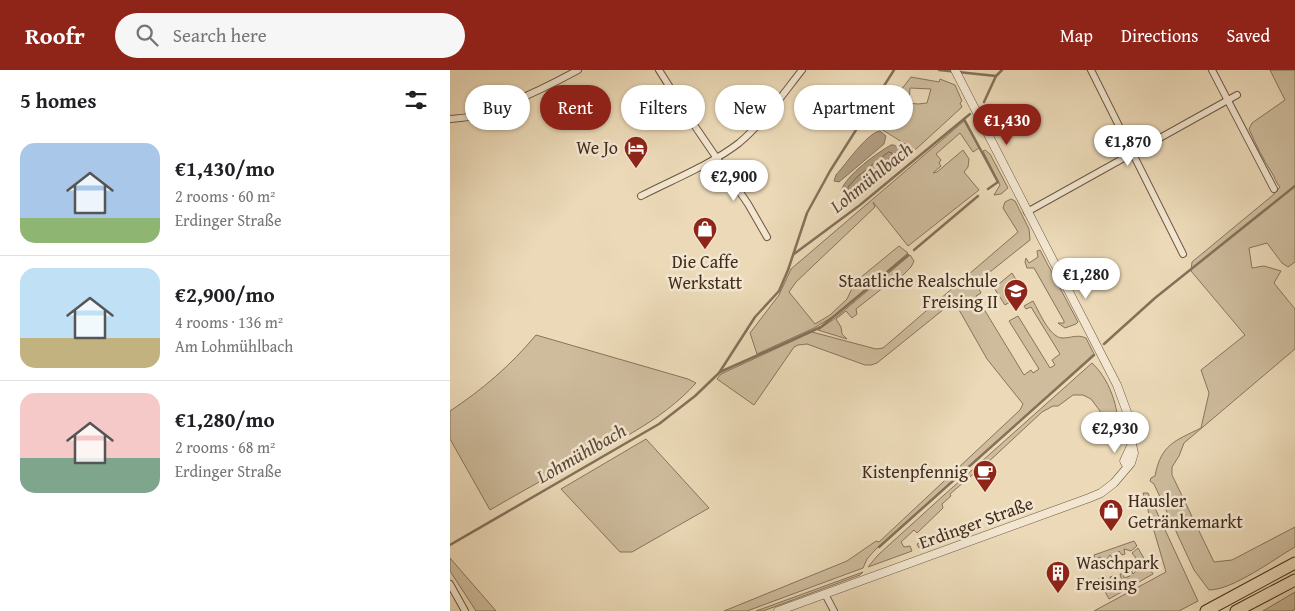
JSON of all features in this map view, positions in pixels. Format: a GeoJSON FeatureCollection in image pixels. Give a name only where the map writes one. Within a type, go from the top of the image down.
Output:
{"type":"FeatureCollection","features":[{"type":"Feature","properties":{"kind":"highway"},"geometry":{"type":"LineString","coordinates":[[1206,611],[1295,563]]}},
{"type":"Feature","properties":{"kind":"highway"},"geometry":{"type":"LineString","coordinates":[[1236,611],[1295,580]]}},
{"type":"Feature","properties":{"kind":"street"},"geometry":{"type":"LineString","coordinates":[[450,119],[472,116],[504,105],[552,84],[578,70]]}},
{"type":"Feature","properties":{"kind":"street"},"geometry":{"type":"LineString","coordinates":[[659,70],[748,204],[767,237]]}},
{"type":"Feature","properties":{"kind":"street"},"geometry":{"type":"LineString","coordinates":[[641,196],[717,157],[740,142],[802,70]]}},
{"type":"Feature","properties":{"kind":"street","name":"Erdinger Straße"},"geometry":{"type":"LineString","coordinates":[[778,611],[1101,493],[1114,483],[1126,466],[1124,461],[1132,444],[1131,422],[1117,386],[955,70]]}},
{"type":"Feature","properties":{"kind":"street"},"geometry":{"type":"LineString","coordinates":[[1091,70],[1183,254]]}},
{"type":"Feature","properties":{"kind":"street"},"geometry":{"type":"LineString","coordinates":[[1212,70],[1274,188]]}},
{"type":"Feature","properties":{"kind":"street"},"geometry":{"type":"LineString","coordinates":[[1027,212],[1237,95]]}},
{"type":"Feature","properties":{"kind":"street"},"geometry":{"type":"LineString","coordinates":[[450,584],[465,611]]}},
{"type":"Feature","properties":{"kind":"street"},"geometry":{"type":"LineString","coordinates":[[825,594],[834,611]]}},
{"type":"Feature","properties":{"kind":"shaded area"},"geometry":{"type":"Polygon","coordinates":[[[1270,70],[1295,70],[1295,262],[1288,267],[1282,263],[1267,243],[1249,248],[1252,268],[1264,266],[1281,271],[1274,283],[1295,309],[1295,349],[1184,443],[1172,467],[1172,475],[1214,562],[1232,560],[1295,527],[1295,547],[1241,580],[1219,589],[1209,590],[1194,570],[1154,484],[1150,481],[1155,476],[1165,450],[1177,440],[1201,428],[1209,393],[1201,370],[1245,335],[1191,271],[1192,262],[1273,195],[1280,187],[1249,129],[1252,123],[1285,100],[1270,70]]]}},
{"type":"Feature","properties":{"kind":"shaded area"},"geometry":{"type":"Polygon","coordinates":[[[911,77],[939,82],[940,79],[955,85],[962,101],[960,103],[962,107],[915,150],[883,130],[913,130],[913,103],[927,103],[931,89],[913,88],[913,85],[905,85],[911,77]]]}},
{"type":"Feature","properties":{"kind":"shaded area"},"geometry":{"type":"Polygon","coordinates":[[[964,121],[979,148],[973,152],[960,133],[936,154],[941,160],[939,163],[941,166],[933,173],[937,172],[963,150],[969,159],[968,167],[964,172],[979,190],[908,246],[873,202],[875,207],[796,282],[789,292],[815,324],[830,315],[847,299],[855,282],[899,246],[908,253],[834,316],[814,328],[757,354],[750,333],[779,295],[791,269],[964,121]]]}},
{"type":"Feature","properties":{"kind":"shaded area"},"geometry":{"type":"Polygon","coordinates":[[[985,150],[990,154],[1008,188],[1001,194],[994,195],[1000,185],[983,151],[985,150]]]}},
{"type":"Feature","properties":{"kind":"shaded area"},"geometry":{"type":"Polygon","coordinates":[[[1011,199],[1015,201],[1029,229],[1030,240],[976,283],[981,293],[976,296],[1024,375],[1031,370],[1033,373],[1039,369],[1009,321],[1018,316],[1050,368],[1055,365],[1052,360],[1060,354],[1031,307],[1026,309],[1024,306],[1033,301],[1045,323],[1057,337],[1077,336],[1086,338],[1094,354],[875,550],[867,559],[863,568],[747,611],[724,611],[847,561],[876,541],[879,542],[1020,410],[1023,404],[987,359],[954,301],[877,363],[871,365],[865,365],[807,344],[794,347],[754,405],[717,379],[721,374],[812,332],[876,349],[883,348],[1018,232],[1003,208],[1005,202],[1011,199]]]}},
{"type":"Feature","properties":{"kind":"shaded area"},"geometry":{"type":"Polygon","coordinates":[[[1040,250],[1078,322],[1076,324],[1065,328],[1058,323],[1064,323],[1064,321],[1034,268],[1027,268],[1026,258],[1029,263],[1038,257],[1037,251],[1040,250]]]}},
{"type":"Feature","properties":{"kind":"shaded area"},"geometry":{"type":"Polygon","coordinates":[[[910,255],[914,261],[911,267],[896,282],[893,280],[856,309],[857,314],[852,318],[846,311],[836,319],[841,327],[842,334],[847,339],[818,330],[834,319],[910,255]]]}},
{"type":"Feature","properties":{"kind":"shaded area"},"geometry":{"type":"Polygon","coordinates":[[[1012,273],[1024,293],[1005,305],[994,288],[1012,273]]]}},
{"type":"Feature","properties":{"kind":"shaded area"},"geometry":{"type":"Polygon","coordinates":[[[536,335],[688,379],[696,383],[682,397],[650,422],[490,510],[450,439],[450,411],[496,376],[517,357],[536,335]]]}},
{"type":"Feature","properties":{"kind":"shaded area"},"geometry":{"type":"Polygon","coordinates":[[[1092,363],[1105,380],[1114,399],[1119,442],[1100,422],[1100,411],[1091,399],[1083,395],[1073,395],[1058,406],[1053,406],[1042,412],[985,465],[950,494],[951,496],[942,504],[943,508],[917,533],[914,530],[901,542],[904,547],[910,546],[912,551],[868,567],[878,555],[1092,363]]]}},
{"type":"Feature","properties":{"kind":"shaded area"},"geometry":{"type":"Polygon","coordinates":[[[646,439],[709,508],[632,552],[620,552],[561,489],[646,439]]]}},
{"type":"Feature","properties":{"kind":"shaded area"},"geometry":{"type":"Polygon","coordinates":[[[1143,493],[1148,493],[1198,601],[1179,611],[1094,611],[1166,572],[1143,493]]]}},
{"type":"Feature","properties":{"kind":"shaded area"},"geometry":{"type":"Polygon","coordinates":[[[964,526],[967,531],[919,548],[917,544],[964,526]]]}},
{"type":"Feature","properties":{"kind":"shaded area"},"geometry":{"type":"Polygon","coordinates":[[[1134,541],[1137,546],[1131,551],[1124,549],[1125,554],[1122,555],[1119,551],[1115,556],[1120,557],[1113,560],[1110,555],[1106,560],[1110,561],[1103,563],[1101,557],[1095,559],[1094,555],[1134,541]]]}},
{"type":"Feature","properties":{"kind":"shaded area"},"geometry":{"type":"Polygon","coordinates":[[[1138,548],[1153,574],[1109,599],[1098,579],[1106,576],[1104,581],[1110,583],[1110,577],[1116,575],[1115,581],[1122,581],[1120,574],[1123,574],[1124,578],[1130,576],[1127,572],[1131,569],[1133,574],[1137,570],[1133,568],[1136,564],[1142,565],[1142,561],[1136,562],[1134,560],[1136,558],[1132,553],[1138,548]]]}},
{"type":"Feature","properties":{"kind":"shaded area"},"geometry":{"type":"Polygon","coordinates":[[[450,558],[496,611],[476,611],[450,571],[450,558]]]}},
{"type":"Feature","properties":{"kind":"shaded area"},"geometry":{"type":"Polygon","coordinates":[[[863,572],[860,575],[763,611],[756,611],[863,572]]]}},
{"type":"Feature","properties":{"kind":"shaded area"},"geometry":{"type":"Polygon","coordinates":[[[1295,592],[1295,609],[1292,611],[1263,611],[1295,592]]]}},
{"type":"Feature","properties":{"kind":"water"},"geometry":{"type":"Polygon","coordinates":[[[880,131],[886,136],[884,144],[839,182],[834,181],[836,175],[863,143],[880,131]]]}},
{"type":"Feature","properties":{"kind":"water"},"geometry":{"type":"Polygon","coordinates":[[[891,145],[900,149],[896,159],[854,197],[850,198],[844,195],[841,191],[849,178],[870,159],[891,145]]]}},
{"type":"Feature","properties":{"kind":"waterway","name":"Lohmühlbach"},"geometry":{"type":"LineString","coordinates":[[450,545],[659,424],[695,396],[719,373],[755,317],[779,291],[807,213],[830,171],[894,70]]}},
{"type":"Feature","properties":{"kind":"waterway","name":"Lohmühlbach"},"geometry":{"type":"LineString","coordinates":[[939,70],[996,76],[1002,70]]}},
{"type":"Feature","properties":{"kind":"waterway","name":"Lohmühlbach"},"geometry":{"type":"LineString","coordinates":[[984,102],[996,76]]}},
{"type":"Feature","properties":{"kind":"waterway","name":"Lohmühlbach"},"geometry":{"type":"LineString","coordinates":[[794,254],[860,205],[970,114]]}},
{"type":"Feature","properties":{"kind":"waterway","name":"Lohmühlbach"},"geometry":{"type":"LineString","coordinates":[[964,119],[998,182],[988,189]]}},
{"type":"Feature","properties":{"kind":"waterway"},"geometry":{"type":"LineString","coordinates":[[1104,344],[1155,298],[1295,186]]}},
{"type":"Feature","properties":{"kind":"waterway","name":"Lohmühlbach"},"geometry":{"type":"LineString","coordinates":[[914,250],[978,196]]}},
{"type":"Feature","properties":{"kind":"waterway","name":"Lohmühlbach"},"geometry":{"type":"LineString","coordinates":[[720,372],[821,327],[908,255]]}},
{"type":"Feature","properties":{"kind":"waterway"},"geometry":{"type":"LineString","coordinates":[[879,547],[1094,355]]}},
{"type":"Feature","properties":{"kind":"place","name":"We Jo"},"geometry":{"type":"Point","coordinates":[636,169]}},
{"type":"Feature","properties":{"kind":"place","name":"Die Caffe Werkstatt"},"geometry":{"type":"Point","coordinates":[705,250]}},
{"type":"Feature","properties":{"kind":"place","name":"Staatliche Realschule Freising II"},"geometry":{"type":"Point","coordinates":[1016,312]}},
{"type":"Feature","properties":{"kind":"place","name":"Kistenpfennig"},"geometry":{"type":"Point","coordinates":[985,493]}},
{"type":"Feature","properties":{"kind":"place","name":"Hausler Getränkemarkt"},"geometry":{"type":"Point","coordinates":[1111,532]}},
{"type":"Feature","properties":{"kind":"place","name":"Waschpark Freising"},"geometry":{"type":"Point","coordinates":[1058,594]}}]}
